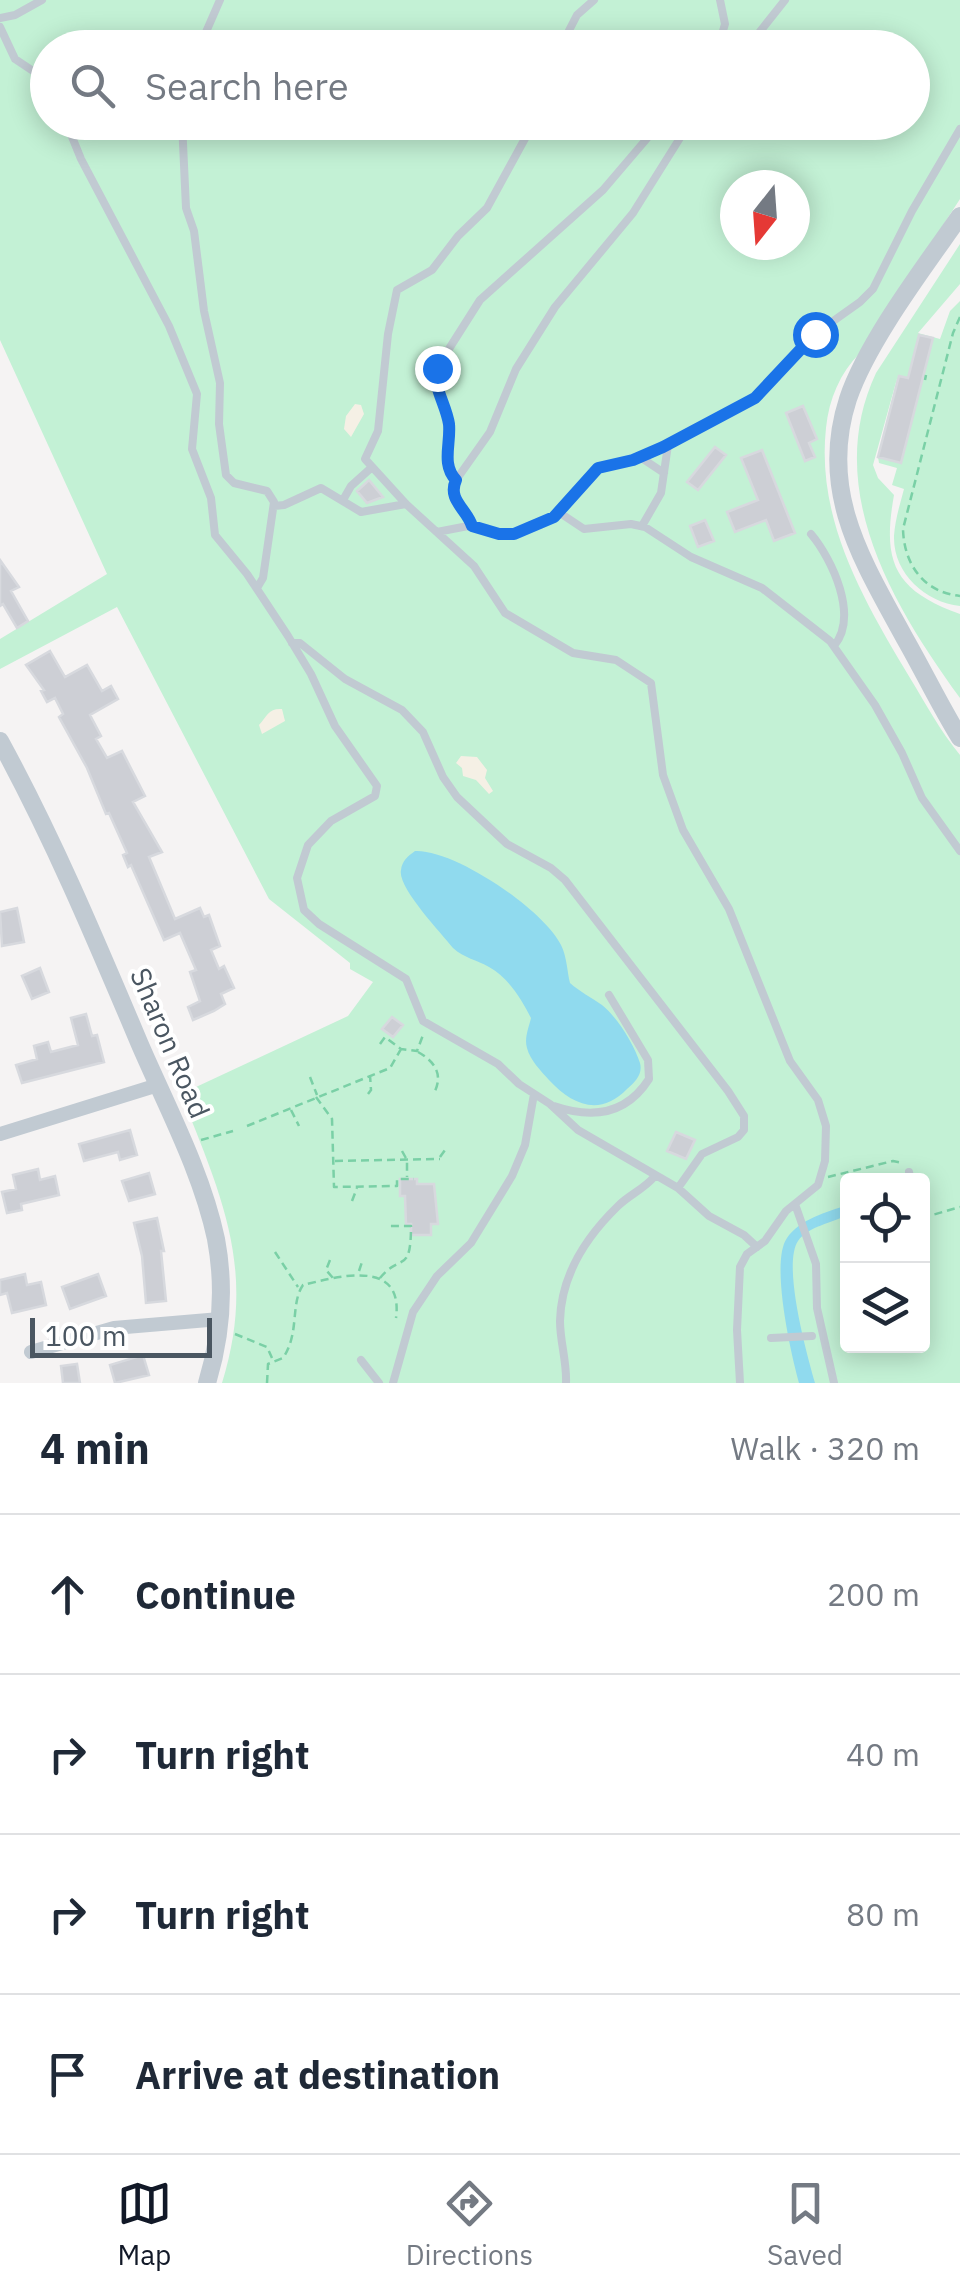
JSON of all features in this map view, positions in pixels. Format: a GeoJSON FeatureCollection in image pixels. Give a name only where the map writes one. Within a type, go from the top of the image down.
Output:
{"type":"FeatureCollection","features":[{"type":"Feature","properties":{"kind":"street"},"geometry":{"type":"LineString","coordinates":[[960,216],[860,370],[846,408],[838,460],[844,509],[858,552],[960,738]]}},
{"type":"Feature","properties":{"kind":"street"},"geometry":{"type":"LineString","coordinates":[[940,700],[960,725]]}},
{"type":"Feature","properties":{"kind":"street","name":"Sharon Road"},"geometry":{"type":"LineString","coordinates":[[0,741],[56,850],[199,1182],[220,1267],[219,1325],[206,1383]]}},
{"type":"Feature","properties":{"kind":"street"},"geometry":{"type":"LineString","coordinates":[[0,1134],[158,1085]]}},
{"type":"Feature","properties":{"kind":"street"},"geometry":{"type":"LineString","coordinates":[[31,1352],[130,1326],[219,1325]]}},
{"type":"Feature","properties":{"kind":"lane"},"geometry":{"type":"LineString","coordinates":[[0,18],[15,15],[42,0]]}},
{"type":"Feature","properties":{"kind":"lane"},"geometry":{"type":"LineString","coordinates":[[207,30],[220,0]]}},
{"type":"Feature","properties":{"kind":"lane"},"geometry":{"type":"LineString","coordinates":[[569,30],[577,15],[594,0]]}},
{"type":"Feature","properties":{"kind":"lane"},"geometry":{"type":"LineString","coordinates":[[720,0],[725,20],[722,30]]}},
{"type":"Feature","properties":{"kind":"lane"},"geometry":{"type":"LineString","coordinates":[[761,30],[784,0]]}},
{"type":"Feature","properties":{"kind":"lane"},"geometry":{"type":"LineString","coordinates":[[0,27],[15,59],[30,69]]}},
{"type":"Feature","properties":{"kind":"lane"},"geometry":{"type":"LineString","coordinates":[[437,532],[472,526],[514,534],[560,513],[598,468],[668,445],[755,398],[815,334],[868,295],[960,128]]}},
{"type":"Feature","properties":{"kind":"lane"},"geometry":{"type":"LineString","coordinates":[[73,140],[142,271],[196,390],[198,408],[192,449],[213,504],[215,535],[256,588],[312,674],[335,726],[378,790],[373,798],[327,824],[311,840],[297,873],[300,902],[319,924],[406,979],[419,1017],[427,1024],[492,1060],[578,1130],[678,1188],[709,1216],[744,1234],[757,1247]]}},
{"type":"Feature","properties":{"kind":"lane"},"geometry":{"type":"LineString","coordinates":[[183,140],[186,208],[194,231],[204,311],[220,383],[218,424],[226,475],[234,484],[267,491],[274,506],[263,578],[256,588]]}},
{"type":"Feature","properties":{"kind":"lane"},"geometry":{"type":"LineString","coordinates":[[524,140],[488,208],[458,236],[432,270],[401,286],[396,293],[378,432],[365,458],[406,504],[478,570],[505,612],[574,653],[613,658],[650,680],[658,711],[663,775],[683,830],[734,922],[790,1061],[823,1111],[826,1141],[822,1176],[813,1192],[744,1257],[740,1267],[740,1383]]}},
{"type":"Feature","properties":{"kind":"lane"},"geometry":{"type":"LineString","coordinates":[[456,480],[447,464],[450,437],[446,405],[434,380],[440,363],[489,290],[602,190],[645,140]]}},
{"type":"Feature","properties":{"kind":"lane"},"geometry":{"type":"LineString","coordinates":[[472,526],[453,494],[456,480],[490,432],[516,369],[558,302],[633,213],[676,140]]}},
{"type":"Feature","properties":{"kind":"lane"},"geometry":{"type":"LineString","coordinates":[[642,526],[660,497],[668,445]]}},
{"type":"Feature","properties":{"kind":"lane"},"geometry":{"type":"LineString","coordinates":[[640,457],[664,473]]}},
{"type":"Feature","properties":{"kind":"lane"},"geometry":{"type":"LineString","coordinates":[[343,500],[371,468]]}},
{"type":"Feature","properties":{"kind":"lane"},"geometry":{"type":"LineString","coordinates":[[274,506],[284,506],[316,488],[328,490],[361,512],[406,504]]}},
{"type":"Feature","properties":{"kind":"lane"},"geometry":{"type":"LineString","coordinates":[[560,513],[584,529],[642,526],[692,557],[762,588],[834,646],[896,742],[922,798],[960,850]]}},
{"type":"Feature","properties":{"kind":"lane"},"geometry":{"type":"LineString","coordinates":[[810,534],[838,581],[843,629],[834,646]]}},
{"type":"Feature","properties":{"kind":"lane"},"geometry":{"type":"LineString","coordinates":[[292,643],[300,643],[345,679],[394,704],[417,725],[454,794],[507,844],[546,865],[564,880],[728,1090],[744,1116],[744,1130],[738,1137],[702,1154],[678,1188]]}},
{"type":"Feature","properties":{"kind":"lane"},"geometry":{"type":"LineString","coordinates":[[553,1106],[584,1114],[604,1113],[634,1099],[649,1079],[648,1060],[610,995]]}},
{"type":"Feature","properties":{"kind":"lane"},"geometry":{"type":"LineString","coordinates":[[393,1383],[413,1312],[437,1276],[472,1243],[512,1176],[525,1145],[534,1094]]}},
{"type":"Feature","properties":{"kind":"lane"},"geometry":{"type":"LineString","coordinates":[[566,1383],[560,1321],[565,1288],[574,1265],[585,1244],[616,1208],[654,1177]]}},
{"type":"Feature","properties":{"kind":"lane"},"geometry":{"type":"LineString","coordinates":[[796,1208],[816,1266],[817,1308],[834,1383]]}},
{"type":"Feature","properties":{"kind":"lane"},"geometry":{"type":"LineString","coordinates":[[771,1338],[812,1336]]}},
{"type":"Feature","properties":{"kind":"lane"},"geometry":{"type":"LineString","coordinates":[[361,1360],[379,1383]]}},
{"type":"Feature","properties":{"kind":"path"},"geometry":{"type":"LineString","coordinates":[[960,317],[902,529],[906,555],[920,578],[940,592],[960,596]]}},
{"type":"Feature","properties":{"kind":"path"},"geometry":{"type":"LineString","coordinates":[[417,1051],[427,1024]]}},
{"type":"Feature","properties":{"kind":"path"},"geometry":{"type":"LineString","coordinates":[[380,1044],[384,1037],[401,1049],[417,1051],[434,1062],[438,1088],[434,1093]]}},
{"type":"Feature","properties":{"kind":"path"},"geometry":{"type":"LineString","coordinates":[[247,1126],[390,1068],[401,1049]]}},
{"type":"Feature","properties":{"kind":"path"},"geometry":{"type":"LineString","coordinates":[[370,1074],[369,1092],[376,1094]]}},
{"type":"Feature","properties":{"kind":"path"},"geometry":{"type":"LineString","coordinates":[[310,1076],[332,1119],[334,1187],[397,1186],[397,1179],[414,1179]]}},
{"type":"Feature","properties":{"kind":"path"},"geometry":{"type":"LineString","coordinates":[[438,1088],[444,1092]]}},
{"type":"Feature","properties":{"kind":"path"},"geometry":{"type":"LineString","coordinates":[[290,1108],[293,1123],[300,1126]]}},
{"type":"Feature","properties":{"kind":"path"},"geometry":{"type":"LineString","coordinates":[[333,1126],[342,1126]]}},
{"type":"Feature","properties":{"kind":"path"},"geometry":{"type":"LineString","coordinates":[[184,1146],[234,1131]]}},
{"type":"Feature","properties":{"kind":"path"},"geometry":{"type":"LineString","coordinates":[[440,1159],[445,1150]]}},
{"type":"Feature","properties":{"kind":"path"},"geometry":{"type":"LineString","coordinates":[[374,1160],[378,1151]]}},
{"type":"Feature","properties":{"kind":"path"},"geometry":{"type":"LineString","coordinates":[[402,1151],[407,1179]]}},
{"type":"Feature","properties":{"kind":"path"},"geometry":{"type":"LineString","coordinates":[[406,1160],[411,1151]]}},
{"type":"Feature","properties":{"kind":"path"},"geometry":{"type":"LineString","coordinates":[[435,1151],[440,1159]]}},
{"type":"Feature","properties":{"kind":"path"},"geometry":{"type":"LineString","coordinates":[[327,1153],[333,1152]]}},
{"type":"Feature","properties":{"kind":"path"},"geometry":{"type":"LineString","coordinates":[[369,1152],[374,1160]]}},
{"type":"Feature","properties":{"kind":"path"},"geometry":{"type":"LineString","coordinates":[[334,1162],[440,1159]]}},
{"type":"Feature","properties":{"kind":"path"},"geometry":{"type":"LineString","coordinates":[[849,1173],[893,1161],[906,1165],[908,1173]]}},
{"type":"Feature","properties":{"kind":"path"},"geometry":{"type":"LineString","coordinates":[[822,1176],[840,1175]]}},
{"type":"Feature","properties":{"kind":"path"},"geometry":{"type":"LineString","coordinates":[[357,1186],[362,1202]]}},
{"type":"Feature","properties":{"kind":"path"},"geometry":{"type":"LineString","coordinates":[[352,1201],[357,1194]]}},
{"type":"Feature","properties":{"kind":"path"},"geometry":{"type":"LineString","coordinates":[[930,1216],[960,1207]]}},
{"type":"Feature","properties":{"kind":"path"},"geometry":{"type":"LineString","coordinates":[[379,1280],[384,1272],[402,1264],[411,1247],[411,1226],[390,1226]]}},
{"type":"Feature","properties":{"kind":"path"},"geometry":{"type":"LineString","coordinates":[[275,1252],[292,1282],[300,1288]]}},
{"type":"Feature","properties":{"kind":"path"},"geometry":{"type":"LineString","coordinates":[[359,1274],[363,1259]]}},
{"type":"Feature","properties":{"kind":"path"},"geometry":{"type":"LineString","coordinates":[[326,1265],[330,1260]]}},
{"type":"Feature","properties":{"kind":"path"},"geometry":{"type":"LineString","coordinates":[[354,1260],[359,1264]]}},
{"type":"Feature","properties":{"kind":"path"},"geometry":{"type":"LineString","coordinates":[[321,1261],[333,1278]]}},
{"type":"Feature","properties":{"kind":"path"},"geometry":{"type":"LineString","coordinates":[[300,1288],[341,1274],[379,1280],[393,1294],[396,1318]]}},
{"type":"Feature","properties":{"kind":"path"},"geometry":{"type":"LineString","coordinates":[[266,1383],[266,1368],[272,1360],[284,1358],[294,1337],[300,1288]]}},
{"type":"Feature","properties":{"kind":"path"},"geometry":{"type":"LineString","coordinates":[[219,1325],[270,1351],[272,1360]]}},
{"type":"Feature","properties":{"kind":"green space"},"geometry":{"type":"Polygon","coordinates":[[[0,0],[960,0],[960,199],[841,378],[828,417],[825,462],[828,495],[847,559],[893,649],[960,755],[960,1383],[222,1383],[232,1343],[235,1269],[221,1201],[181,1094],[348,1016],[373,982],[350,969],[350,963],[269,899],[117,607],[0,669],[0,639],[107,574],[0,340],[0,0]]]}},
{"type":"Feature","properties":{"kind":"green space"},"geometry":{"type":"Polygon","coordinates":[[[960,244],[960,284],[918,333],[940,339],[950,311],[960,301],[960,606],[923,592],[905,573],[895,549],[895,524],[904,489],[892,485],[897,468],[879,463],[878,457],[898,375],[873,465],[878,478],[894,495],[890,538],[898,571],[920,595],[960,614],[960,698],[911,625],[890,585],[861,502],[857,459],[861,416],[876,373],[960,244]]]}},
{"type":"Feature","properties":{"kind":"sand"},"geometry":{"type":"Polygon","coordinates":[[[355,404],[361,405],[364,414],[351,437],[344,429],[346,416],[355,404]]]}},
{"type":"Feature","properties":{"kind":"sand"},"geometry":{"type":"Polygon","coordinates":[[[282,709],[285,721],[262,734],[259,725],[266,716],[282,709]]]}},
{"type":"Feature","properties":{"kind":"sand"},"geometry":{"type":"Polygon","coordinates":[[[461,756],[477,757],[487,770],[485,778],[493,791],[489,794],[476,780],[463,776],[456,763],[461,756]]]}},
{"type":"Feature","properties":{"kind":"water"},"geometry":{"type":"Polygon","coordinates":[[[415,851],[432,853],[474,870],[517,899],[551,931],[563,950],[570,983],[608,1010],[640,1063],[638,1078],[617,1098],[597,1105],[577,1101],[536,1065],[526,1040],[531,1018],[514,990],[496,971],[453,948],[406,887],[402,867],[415,851]]]}},
{"type":"Feature","properties":{"kind":"water"},"geometry":{"type":"Polygon","coordinates":[[[840,1208],[840,1218],[808,1232],[798,1241],[794,1253],[794,1289],[815,1383],[799,1383],[781,1287],[782,1250],[787,1238],[814,1217],[840,1208]]]}},
{"type":"Feature","properties":{"kind":"building"},"geometry":{"type":"Polygon","coordinates":[[[919,335],[933,338],[901,463],[878,457],[899,376],[908,378],[919,335]]]}},
{"type":"Feature","properties":{"kind":"building"},"geometry":{"type":"Polygon","coordinates":[[[803,406],[817,439],[809,443],[815,457],[805,461],[786,413],[803,406]]]}},
{"type":"Feature","properties":{"kind":"building"},"geometry":{"type":"Polygon","coordinates":[[[715,447],[726,455],[698,490],[687,482],[715,447]]]}},
{"type":"Feature","properties":{"kind":"building"},"geometry":{"type":"Polygon","coordinates":[[[762,450],[795,533],[774,541],[766,520],[735,532],[727,512],[758,500],[741,458],[762,450]]]}},
{"type":"Feature","properties":{"kind":"building"},"geometry":{"type":"Polygon","coordinates":[[[369,480],[383,497],[367,503],[357,491],[369,480]]]}},
{"type":"Feature","properties":{"kind":"building"},"geometry":{"type":"Polygon","coordinates":[[[705,520],[714,541],[698,547],[690,526],[705,520]]]}},
{"type":"Feature","properties":{"kind":"building"},"geometry":{"type":"Polygon","coordinates":[[[0,560],[19,587],[11,591],[28,621],[17,628],[3,604],[0,606],[0,560]]]}},
{"type":"Feature","properties":{"kind":"building"},"geometry":{"type":"Polygon","coordinates":[[[50,651],[65,677],[87,665],[102,691],[111,686],[118,699],[90,715],[101,736],[96,739],[107,758],[122,751],[145,796],[133,802],[162,852],[149,857],[175,919],[200,908],[204,917],[209,915],[220,946],[211,950],[234,988],[221,994],[225,1004],[193,1020],[188,1007],[200,1001],[190,972],[196,970],[180,933],[164,940],[131,865],[128,867],[123,855],[127,853],[109,813],[106,814],[59,717],[63,714],[55,698],[47,702],[41,691],[44,690],[26,665],[50,651]]]}},
{"type":"Feature","properties":{"kind":"building"},"geometry":{"type":"Polygon","coordinates":[[[17,908],[24,942],[2,946],[0,912],[17,908]]]}},
{"type":"Feature","properties":{"kind":"building"},"geometry":{"type":"Polygon","coordinates":[[[40,968],[49,992],[32,999],[22,976],[40,968]]]}},
{"type":"Feature","properties":{"kind":"building"},"geometry":{"type":"Polygon","coordinates":[[[86,1014],[104,1062],[22,1083],[16,1065],[37,1059],[34,1046],[48,1042],[51,1052],[78,1045],[71,1018],[86,1014]]]}},
{"type":"Feature","properties":{"kind":"building"},"geometry":{"type":"Polygon","coordinates":[[[392,1017],[403,1025],[393,1037],[382,1029],[392,1017]]]}},
{"type":"Feature","properties":{"kind":"building"},"geometry":{"type":"Polygon","coordinates":[[[130,1130],[137,1155],[120,1160],[118,1152],[84,1161],[79,1144],[130,1130]]]}},
{"type":"Feature","properties":{"kind":"building"},"geometry":{"type":"Polygon","coordinates":[[[676,1132],[695,1140],[686,1159],[667,1151],[676,1132]]]}},
{"type":"Feature","properties":{"kind":"building"},"geometry":{"type":"Polygon","coordinates":[[[38,1169],[40,1180],[55,1176],[59,1195],[21,1204],[22,1210],[7,1213],[2,1192],[16,1189],[13,1175],[38,1169]]]}},
{"type":"Feature","properties":{"kind":"building"},"geometry":{"type":"Polygon","coordinates":[[[149,1173],[155,1194],[129,1201],[122,1181],[149,1173]]]}},
{"type":"Feature","properties":{"kind":"building"},"geometry":{"type":"Polygon","coordinates":[[[400,1179],[434,1184],[438,1224],[431,1224],[431,1235],[411,1235],[411,1224],[406,1224],[405,1196],[400,1196],[400,1179]]]}},
{"type":"Feature","properties":{"kind":"building"},"geometry":{"type":"Polygon","coordinates":[[[157,1218],[164,1251],[166,1301],[146,1303],[142,1256],[134,1223],[157,1218]]]}},
{"type":"Feature","properties":{"kind":"building"},"geometry":{"type":"Polygon","coordinates":[[[25,1274],[27,1285],[41,1282],[46,1305],[12,1313],[7,1293],[0,1295],[0,1280],[25,1274]]]}},
{"type":"Feature","properties":{"kind":"building"},"geometry":{"type":"Polygon","coordinates":[[[98,1274],[106,1296],[70,1309],[62,1287],[98,1274]]]}},
{"type":"Feature","properties":{"kind":"building"},"geometry":{"type":"Polygon","coordinates":[[[143,1355],[149,1375],[115,1383],[110,1365],[143,1355]]]}},
{"type":"Feature","properties":{"kind":"building"},"geometry":{"type":"Polygon","coordinates":[[[77,1364],[80,1383],[63,1383],[61,1366],[77,1364]]]}},
{"type":"Feature","properties":{"kind":"route"},"geometry":{"type":"LineString","coordinates":[[437,368],[434,380],[447,412],[447,464],[456,480],[452,488],[455,499],[472,526],[514,534],[557,515],[598,468],[633,460],[663,447],[755,398],[815,334]]}}]}
